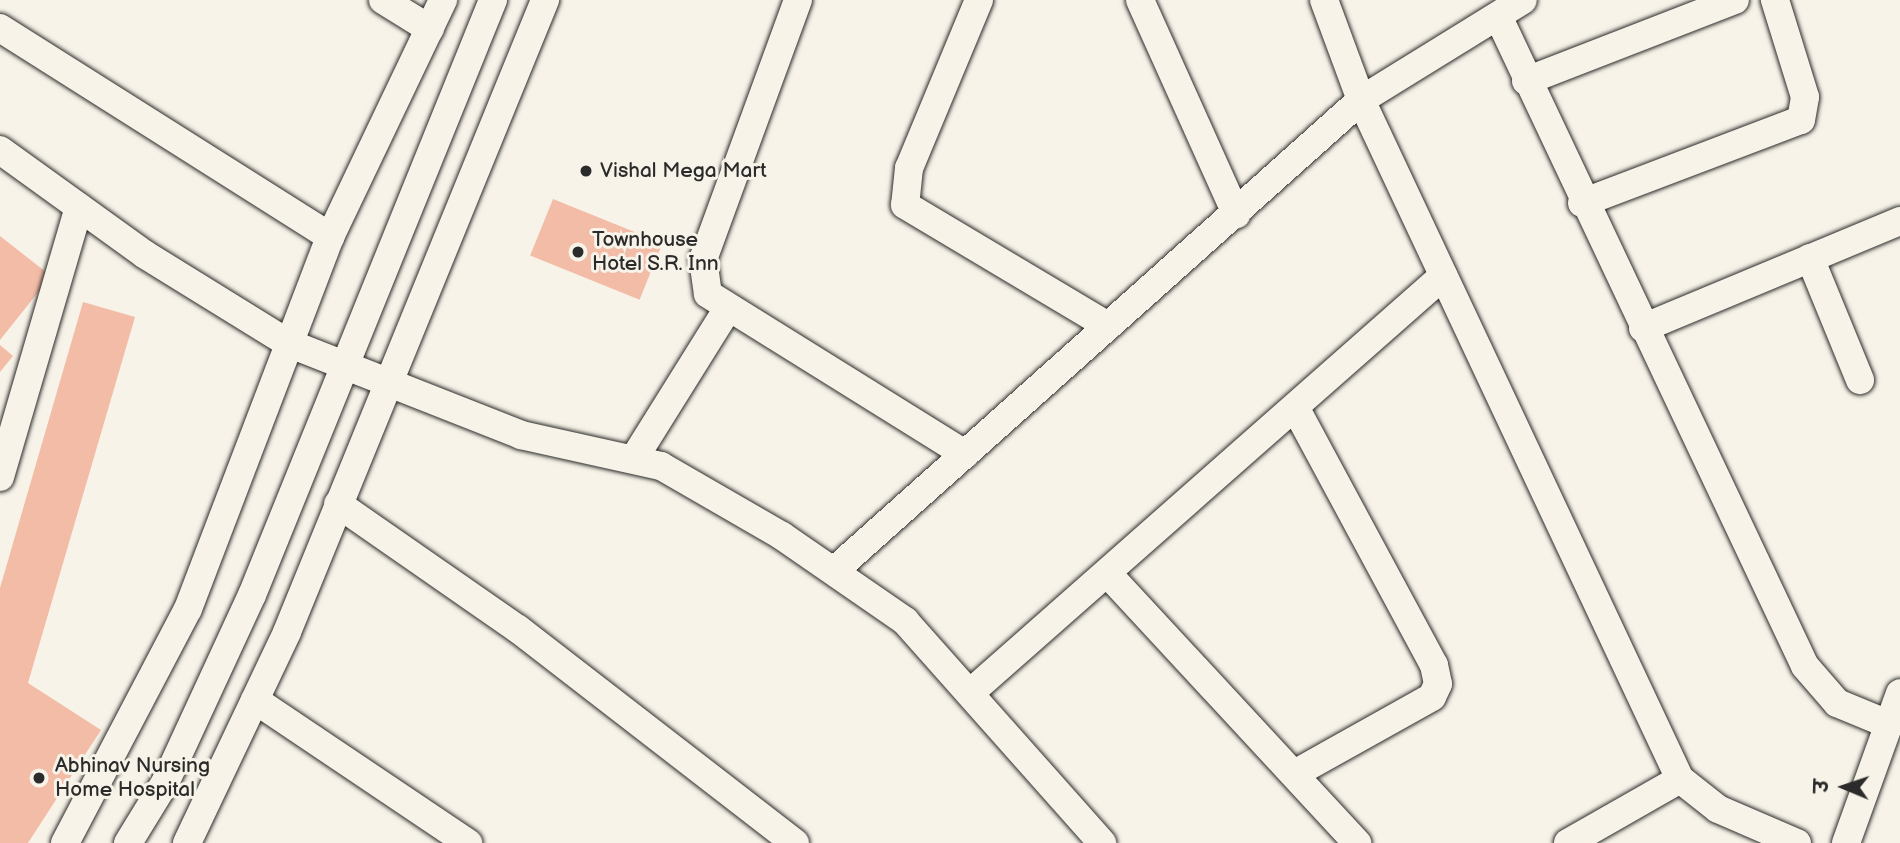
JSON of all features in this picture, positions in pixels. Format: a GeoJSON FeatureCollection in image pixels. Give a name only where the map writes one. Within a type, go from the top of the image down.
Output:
{"type":"FeatureCollection","features":[{"type":"Feature","properties":{"kind":"street"},"geometry":{"type":"LineString","coordinates":[[383,0],[430,29]]}},
{"type":"Feature","properties":{"kind":"street"},"geometry":{"type":"LineString","coordinates":[[65,843],[188,609],[330,237],[443,0]]}},
{"type":"Feature","properties":{"kind":"street"},"geometry":{"type":"LineString","coordinates":[[128,843],[166,781],[252,594],[494,0]]}},
{"type":"Feature","properties":{"kind":"street"},"geometry":{"type":"LineString","coordinates":[[187,843],[255,701],[545,0]]}},
{"type":"Feature","properties":{"kind":"street"},"geometry":{"type":"LineString","coordinates":[[798,0],[704,260],[708,294],[727,310],[965,454]]}},
{"type":"Feature","properties":{"kind":"street"},"geometry":{"type":"LineString","coordinates":[[979,0],[909,168],[905,205],[1108,327]]}},
{"type":"Feature","properties":{"kind":"street"},"geometry":{"type":"LineString","coordinates":[[1140,0],[1236,214]]}},
{"type":"Feature","properties":{"kind":"street"},"geometry":{"type":"LineString","coordinates":[[1324,0],[1361,100],[1681,779],[1718,809],[1797,843]]}},
{"type":"Feature","properties":{"kind":"street"},"geometry":{"type":"LineString","coordinates":[[1526,81],[1735,0]]}},
{"type":"Feature","properties":{"kind":"street"},"geometry":{"type":"LineString","coordinates":[[1582,202],[1801,120],[1805,96],[1774,0]]}},
{"type":"Feature","properties":{"kind":"street"},"geometry":{"type":"LineString","coordinates":[[835,570],[1361,100],[1511,5],[1526,81],[1815,682],[1837,703],[1888,724]]}},
{"type":"Feature","properties":{"kind":"street"},"geometry":{"type":"LineString","coordinates":[[0,28],[330,237]]}},
{"type":"Feature","properties":{"kind":"street"},"geometry":{"type":"LineString","coordinates":[[0,150],[79,207],[288,343],[521,435],[635,457],[662,466],[835,570],[905,621],[1102,843]]}},
{"type":"Feature","properties":{"kind":"street"},"geometry":{"type":"LineString","coordinates":[[0,477],[6,434],[79,207]]}},
{"type":"Feature","properties":{"kind":"street"},"geometry":{"type":"LineString","coordinates":[[1643,328],[1900,221]]}},
{"type":"Feature","properties":{"kind":"street"},"geometry":{"type":"LineString","coordinates":[[1810,258],[1860,380]]}},
{"type":"Feature","properties":{"kind":"street"},"geometry":{"type":"LineString","coordinates":[[970,693],[1296,409],[1443,276]]}},
{"type":"Feature","properties":{"kind":"street"},"geometry":{"type":"LineString","coordinates":[[635,457],[727,310]]}},
{"type":"Feature","properties":{"kind":"street"},"geometry":{"type":"LineString","coordinates":[[1296,409],[1434,665],[1438,684],[1432,697],[1296,773]]}},
{"type":"Feature","properties":{"kind":"street"},"geometry":{"type":"LineString","coordinates":[[338,504],[518,629],[795,843]]}},
{"type":"Feature","properties":{"kind":"street"},"geometry":{"type":"LineString","coordinates":[[1108,574],[1296,773],[1357,843]]}},
{"type":"Feature","properties":{"kind":"street"},"geometry":{"type":"LineString","coordinates":[[1846,843],[1900,693]]}},
{"type":"Feature","properties":{"kind":"street"},"geometry":{"type":"LineString","coordinates":[[255,701],[468,843]]}},
{"type":"Feature","properties":{"kind":"street"},"geometry":{"type":"LineString","coordinates":[[1568,843],[1681,779]]}},
{"type":"Feature","properties":{"kind":"building"},"geometry":{"type":"Polygon","coordinates":[[[553,199],[662,243],[640,300],[530,256],[553,199]]]}},
{"type":"Feature","properties":{"kind":"building"},"geometry":{"type":"Polygon","coordinates":[[[0,236],[51,276],[0,340],[0,236]]]}},
{"type":"Feature","properties":{"kind":"building"},"geometry":{"type":"Polygon","coordinates":[[[83,302],[135,317],[28,683],[101,730],[28,843],[0,843],[0,588],[83,302]]]}},
{"type":"Feature","properties":{"kind":"building"},"geometry":{"type":"Polygon","coordinates":[[[0,345],[13,356],[0,372],[0,345]]]}},
{"type":"Feature","properties":{"kind":"place","name":"Vishal Mega Mart"},"geometry":{"type":"Point","coordinates":[586,171]}},
{"type":"Feature","properties":{"kind":"place","name":"Townhouse Hotel S.R. Inn"},"geometry":{"type":"Point","coordinates":[578,252]}},
{"type":"Feature","properties":{"kind":"place","name":"Abhinav Nursing Home Hospital"},"geometry":{"type":"Point","coordinates":[39,778]}}]}
